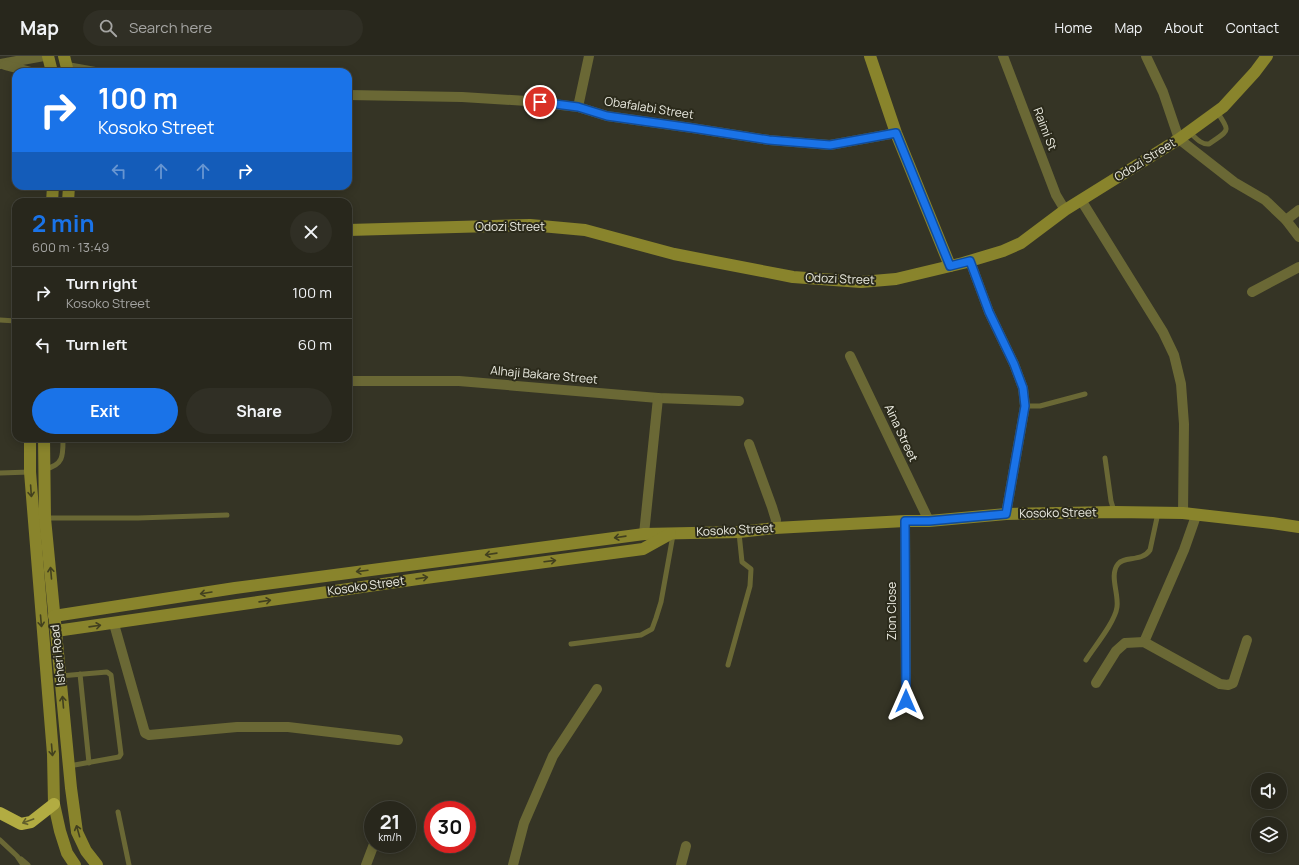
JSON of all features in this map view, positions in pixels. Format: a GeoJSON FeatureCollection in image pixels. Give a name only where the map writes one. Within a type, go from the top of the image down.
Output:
{"type":"FeatureCollection","features":[{"type":"Feature","properties":{"kind":"highway"},"geometry":{"type":"LineString","coordinates":[[0,813],[21,824],[31,822],[54,804]]}},
{"type":"Feature","properties":{"kind":"street"},"geometry":{"type":"LineString","coordinates":[[1,64],[44,56]]}},
{"type":"Feature","properties":{"kind":"street"},"geometry":{"type":"LineString","coordinates":[[48,56],[51,68]]}},
{"type":"Feature","properties":{"kind":"street"},"geometry":{"type":"LineString","coordinates":[[578,107],[589,56]]}},
{"type":"Feature","properties":{"kind":"street"},"geometry":{"type":"LineString","coordinates":[[870,56],[896,133],[950,266]]}},
{"type":"Feature","properties":{"kind":"street","name":"Raimi St"},"geometry":{"type":"LineString","coordinates":[[1003,56],[1056,195],[1065,210]]}},
{"type":"Feature","properties":{"kind":"street"},"geometry":{"type":"LineString","coordinates":[[1146,56],[1184,135],[1234,182],[1265,200],[1286,220],[1299,237]]}},
{"type":"Feature","properties":{"kind":"street","name":"Odozi Street"},"geometry":{"type":"LineString","coordinates":[[352,230],[530,225],[585,230],[674,254],[793,277],[861,282],[896,279],[970,261],[1003,251],[1022,243],[1065,210],[1184,135],[1217,112],[1255,72],[1267,56]]}},
{"type":"Feature","properties":{"kind":"street"},"geometry":{"type":"LineString","coordinates":[[1,64],[16,68]]}},
{"type":"Feature","properties":{"kind":"street"},"geometry":{"type":"LineString","coordinates":[[66,65],[78,68]]}},
{"type":"Feature","properties":{"kind":"street","name":"Obafalabi Street"},"geometry":{"type":"LineString","coordinates":[[352,95],[462,97],[528,101],[578,107],[607,116],[769,140],[830,145],[896,133]]}},
{"type":"Feature","properties":{"kind":"street"},"geometry":{"type":"LineString","coordinates":[[1081,200],[1163,332],[1174,355],[1181,384],[1184,424],[1183,513]]}},
{"type":"Feature","properties":{"kind":"street"},"geometry":{"type":"LineString","coordinates":[[1286,220],[1299,210]]}},
{"type":"Feature","properties":{"kind":"street"},"geometry":{"type":"LineString","coordinates":[[970,261],[989,312],[1014,364],[1023,388],[1025,406],[1006,514]]}},
{"type":"Feature","properties":{"kind":"street"},"geometry":{"type":"LineString","coordinates":[[1252,292],[1299,267]]}},
{"type":"Feature","properties":{"kind":"street","name":"Aina Street"},"geometry":{"type":"LineString","coordinates":[[850,356],[929,521]]}},
{"type":"Feature","properties":{"kind":"street","name":"Alhaji Bakare Street"},"geometry":{"type":"LineString","coordinates":[[352,380],[459,381],[658,398],[739,401]]}},
{"type":"Feature","properties":{"kind":"street"},"geometry":{"type":"LineString","coordinates":[[644,534],[658,398]]}},
{"type":"Feature","properties":{"kind":"street","name":"Isheri Road"},"geometry":{"type":"LineString","coordinates":[[30,442],[30,472],[53,754],[54,804],[67,853],[75,865]]}},
{"type":"Feature","properties":{"kind":"street","name":"Isheri Road"},"geometry":{"type":"LineString","coordinates":[[44,442],[46,518],[69,766],[78,832],[86,851],[97,865]]}},
{"type":"Feature","properties":{"kind":"street"},"geometry":{"type":"LineString","coordinates":[[749,444],[772,507],[776,520],[775,528]]}},
{"type":"Feature","properties":{"kind":"street","name":"Kosoko Street"},"geometry":{"type":"LineString","coordinates":[[54,616],[235,588],[644,534],[739,532],[775,528],[929,521],[1006,514],[1115,512],[1183,513],[1196,516],[1272,522],[1299,527]]}},
{"type":"Feature","properties":{"kind":"street"},"geometry":{"type":"LineString","coordinates":[[1144,642],[1184,550],[1196,516]]}},
{"type":"Feature","properties":{"kind":"street","name":"Zion Close"},"geometry":{"type":"LineString","coordinates":[[905,521],[906,701]]}},
{"type":"Feature","properties":{"kind":"street","name":"Kosoko Street"},"geometry":{"type":"LineString","coordinates":[[56,632],[418,579],[643,549],[673,533]]}},
{"type":"Feature","properties":{"kind":"street"},"geometry":{"type":"LineString","coordinates":[[235,588],[237,605]]}},
{"type":"Feature","properties":{"kind":"street"},"geometry":{"type":"LineString","coordinates":[[114,624],[143,727],[145,733],[149,735],[237,727],[288,727],[398,740]]}},
{"type":"Feature","properties":{"kind":"street"},"geometry":{"type":"LineString","coordinates":[[1096,683],[1116,651],[1125,643],[1144,642],[1220,684],[1228,685],[1234,683],[1247,640]]}},
{"type":"Feature","properties":{"kind":"street"},"geometry":{"type":"LineString","coordinates":[[513,865],[524,823],[553,756],[596,689]]}},
{"type":"Feature","properties":{"kind":"street"},"geometry":{"type":"LineString","coordinates":[[681,865],[686,846]]}},
{"type":"Feature","properties":{"kind":"street"},"geometry":{"type":"LineString","coordinates":[[366,865],[371,853]]}},
{"type":"Feature","properties":{"kind":"lane"},"geometry":{"type":"LineString","coordinates":[[1184,135],[1202,144],[1209,144],[1226,132],[1226,125],[1217,112]]}},
{"type":"Feature","properties":{"kind":"lane"},"geometry":{"type":"LineString","coordinates":[[0,320],[12,320]]}},
{"type":"Feature","properties":{"kind":"lane"},"geometry":{"type":"LineString","coordinates":[[1025,406],[1040,406],[1084,394]]}},
{"type":"Feature","properties":{"kind":"lane"},"geometry":{"type":"LineString","coordinates":[[44,469],[59,463],[62,459],[62,442]]}},
{"type":"Feature","properties":{"kind":"lane"},"geometry":{"type":"LineString","coordinates":[[1105,458],[1111,501],[1115,512]]}},
{"type":"Feature","properties":{"kind":"lane"},"geometry":{"type":"LineString","coordinates":[[0,473],[30,472]]}},
{"type":"Feature","properties":{"kind":"lane"},"geometry":{"type":"LineString","coordinates":[[1086,660],[1115,616],[1118,599],[1114,580],[1115,570],[1118,564],[1122,562],[1148,554],[1158,512]]}},
{"type":"Feature","properties":{"kind":"lane"},"geometry":{"type":"LineString","coordinates":[[46,518],[138,518],[227,515]]}},
{"type":"Feature","properties":{"kind":"lane"},"geometry":{"type":"LineString","coordinates":[[728,665],[750,586],[750,569],[742,562],[739,532]]}},
{"type":"Feature","properties":{"kind":"lane"},"geometry":{"type":"LineString","coordinates":[[571,644],[641,635],[652,629],[661,602],[673,533]]}},
{"type":"Feature","properties":{"kind":"lane"},"geometry":{"type":"LineString","coordinates":[[60,676],[107,672],[111,675],[121,754],[119,757],[69,766]]}},
{"type":"Feature","properties":{"kind":"lane"},"geometry":{"type":"LineString","coordinates":[[80,674],[89,763]]}},
{"type":"Feature","properties":{"kind":"lane"},"geometry":{"type":"LineString","coordinates":[[118,812],[129,865]]}},
{"type":"Feature","properties":{"kind":"lane"},"geometry":{"type":"LineString","coordinates":[[0,840],[28,865]]}},
{"type":"Feature","properties":{"kind":"lane"},"geometry":{"type":"LineString","coordinates":[[17,856],[22,865]]}},
{"type":"Feature","properties":{"kind":"route"},"geometry":{"type":"LineString","coordinates":[[540,102],[578,107],[607,116],[769,140],[830,145],[896,133],[950,266],[970,261],[989,312],[1014,364],[1023,388],[1025,406],[1006,514],[929,521],[905,521],[906,701]]}}]}
